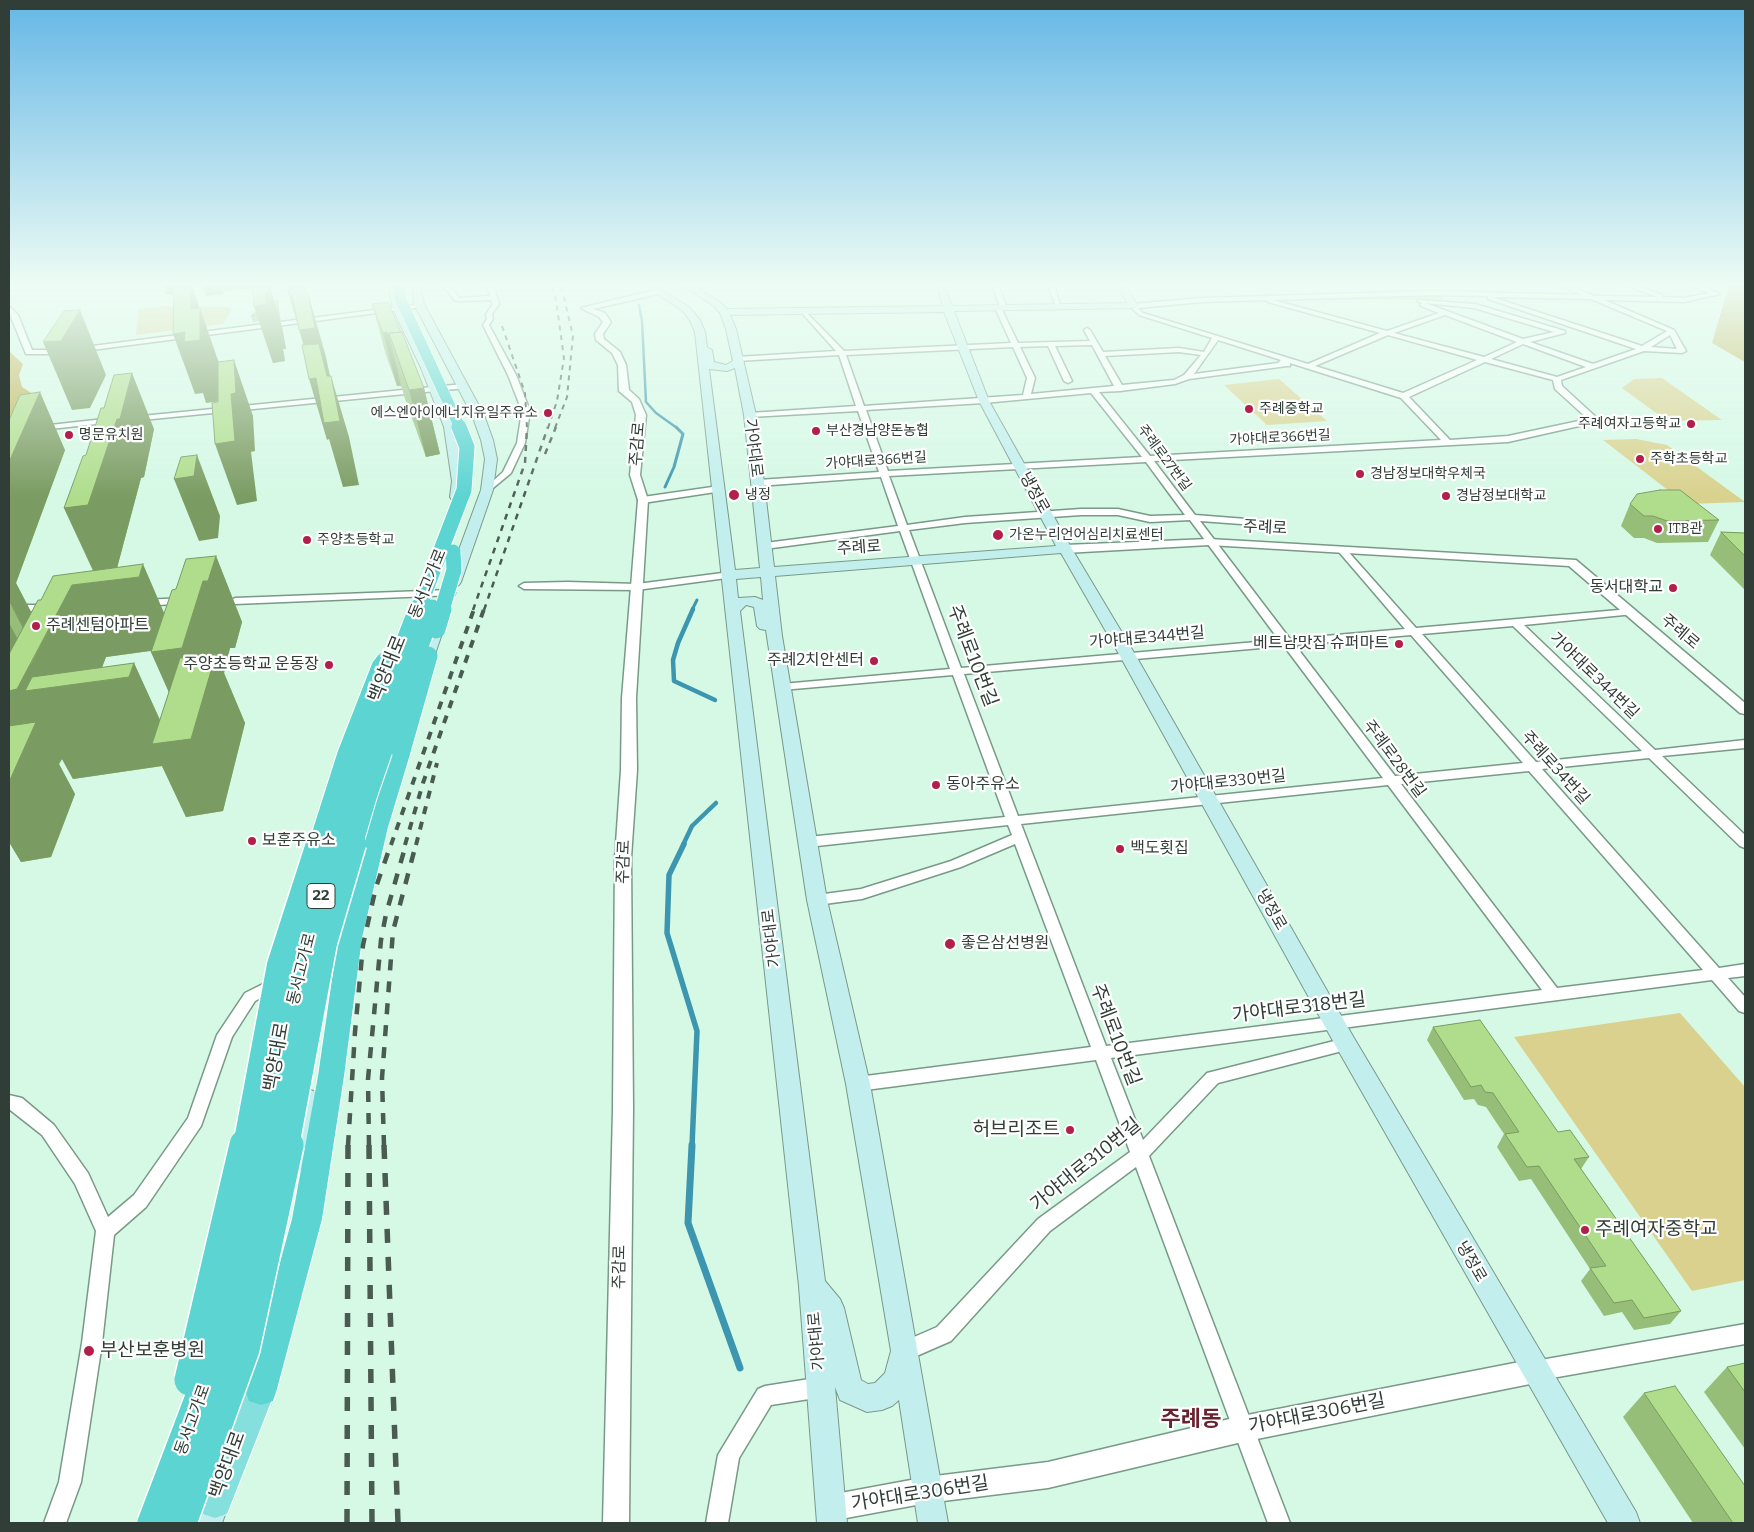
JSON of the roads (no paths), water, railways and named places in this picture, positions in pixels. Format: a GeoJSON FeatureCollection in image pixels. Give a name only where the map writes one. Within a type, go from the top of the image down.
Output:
{"type":"FeatureCollection","features":[{"type":"Feature","properties":{"kind":"highway","name":"동서고가로"},"geometry":{"type":"LineString","coordinates":[[151,1518],[221,1344],[262,1162],[295,986],[339,834],[408,634],[464,490],[468,463],[467,447],[427,356]]}},
{"type":"Feature","properties":{"kind":"highway","name":"동서고가로"},"geometry":{"type":"LineString","coordinates":[[181,1523],[244,1349],[290,1138],[325,943],[367,797],[453,552],[477,490],[480,464],[478,444],[463,407],[438,356]]}},
{"type":"Feature","properties":{"kind":"highway"},"geometry":{"type":"LineString","coordinates":[[261,1389],[307,1219],[331,1076],[350,938],[378,827],[454,570],[453,552]]}},
{"type":"Feature","properties":{"kind":"highway"},"geometry":{"type":"LineString","coordinates":[[190,1380],[243,1158],[279,965],[307,880],[326,812],[347,754],[381,667],[408,634]]}},
{"type":"Feature","properties":{"kind":"main road","name":"백양대로"},"geometry":{"type":"LineString","coordinates":[[151,1518],[200,1381],[231,1271],[271,1093],[289,978],[322,845],[346,773],[454,506],[458,480],[450,427],[420,356]]}},
{"type":"Feature","properties":{"kind":"main road","name":"백양대로"},"geometry":{"type":"LineString","coordinates":[[211,1512],[238,1442],[259,1366],[333,955],[384,775],[487,490],[491,459],[487,440],[448,356]]}},
{"type":"Feature","properties":{"kind":"main road","name":"가야대로"},"geometry":{"type":"LineString","coordinates":[[703,356],[812,1286],[822,1387],[831,1516]]}},
{"type":"Feature","properties":{"kind":"main road"},"geometry":{"type":"LineString","coordinates":[[708,356],[709,363],[714,367],[727,368],[737,361]]}},
{"type":"Feature","properties":{"kind":"main road","name":"가야대로"},"geometry":{"type":"LineString","coordinates":[[736,356],[750,415],[769,572],[774,636],[817,900],[858,1084],[933,1523]]}},
{"type":"Feature","properties":{"kind":"main road","name":"냉정로"},"geometry":{"type":"LineString","coordinates":[[965,356],[984,401],[1065,549],[1128,656],[1346,1044],[1625,1523]]}},
{"type":"Feature","properties":{"kind":"main road","name":"주례로"},"geometry":{"type":"LineString","coordinates":[[730,575],[1065,549]]}},
{"type":"Feature","properties":{"kind":"main road"},"geometry":{"type":"LineString","coordinates":[[734,609],[737,604],[743,601],[755,601],[761,605],[764,626],[774,636]]}},
{"type":"Feature","properties":{"kind":"main road"},"geometry":{"type":"LineString","coordinates":[[812,1286],[830,1308],[842,1365],[850,1390],[867,1398],[882,1396],[897,1381],[905,1351]]}},
{"type":"Feature","properties":{"kind":"main road"},"geometry":{"type":"LineString","coordinates":[[151,1518],[190,1380]]}},
{"type":"Feature","properties":{"kind":"main road"},"geometry":{"type":"LineString","coordinates":[[211,1512],[261,1389]]}},
{"type":"Feature","properties":{"kind":"street"},"geometry":{"type":"LineString","coordinates":[[487,490],[507,473],[521,443],[526,411],[502,356]]}},
{"type":"Feature","properties":{"kind":"street","name":"주감로"},"geometry":{"type":"LineString","coordinates":[[616,1523],[623,1109],[623,858],[629,770],[629,698],[643,500],[635,475],[641,415],[636,401],[624,391],[622,365],[618,356]]}},
{"type":"Feature","properties":{"kind":"street"},"geometry":{"type":"LineString","coordinates":[[737,361],[789,356]]}},
{"type":"Feature","properties":{"kind":"street","name":"주례로10번길"},"geometry":{"type":"LineString","coordinates":[[843,356],[956,671],[1279,1523]]}},
{"type":"Feature","properties":{"kind":"street"},"geometry":{"type":"LineString","coordinates":[[1020,356],[1030,378],[1028,396]]}},
{"type":"Feature","properties":{"kind":"street"},"geometry":{"type":"LineString","coordinates":[[1056,356],[1068,381]]}},
{"type":"Feature","properties":{"kind":"street"},"geometry":{"type":"LineString","coordinates":[[1101,356],[1120,388]]}},
{"type":"Feature","properties":{"kind":"street"},"geometry":{"type":"LineString","coordinates":[[1187,377],[1204,356]]}},
{"type":"Feature","properties":{"kind":"street"},"geometry":{"type":"LineString","coordinates":[[750,415],[984,401],[1094,391],[1175,382],[1187,377],[1287,364],[1267,356]]}},
{"type":"Feature","properties":{"kind":"street"},"geometry":{"type":"LineString","coordinates":[[1278,356],[1404,396],[1447,442]]}},
{"type":"Feature","properties":{"kind":"street"},"geometry":{"type":"LineString","coordinates":[[1309,366],[1331,356]]}},
{"type":"Feature","properties":{"kind":"street"},"geometry":{"type":"LineString","coordinates":[[1476,356],[1557,379],[1618,356]]}},
{"type":"Feature","properties":{"kind":"street"},"geometry":{"type":"LineString","coordinates":[[1404,396],[1490,356]]}},
{"type":"Feature","properties":{"kind":"street"},"geometry":{"type":"LineString","coordinates":[[1566,356],[1591,366]]}},
{"type":"Feature","properties":{"kind":"street","name":"가야대로366번길"},"geometry":{"type":"LineString","coordinates":[[758,483],[1019,466],[1508,439],[1594,420],[1558,387],[1557,379]]}},
{"type":"Feature","properties":{"kind":"street"},"geometry":{"type":"LineString","coordinates":[[50,427],[463,386]]}},
{"type":"Feature","properties":{"kind":"street","name":"주례로27번길"},"geometry":{"type":"LineString","coordinates":[[1094,391],[1148,459],[1209,542]]}},
{"type":"Feature","properties":{"kind":"street"},"geometry":{"type":"LineString","coordinates":[[643,500],[719,489]]}},
{"type":"Feature","properties":{"kind":"street"},"geometry":{"type":"LineString","coordinates":[[765,546],[903,528],[1045,513],[1112,512],[1150,519],[1180,517],[1282,524]]}},
{"type":"Feature","properties":{"kind":"street","name":"주례로"},"geometry":{"type":"LineString","coordinates":[[1065,549],[1209,542],[1572,563],[1745,710]]}},
{"type":"Feature","properties":{"kind":"street","name":"주례로28번길"},"geometry":{"type":"LineString","coordinates":[[1209,542],[1554,995]]}},
{"type":"Feature","properties":{"kind":"street","name":"주례로34번길"},"geometry":{"type":"LineString","coordinates":[[1342,550],[1745,1007]]}},
{"type":"Feature","properties":{"kind":"street"},"geometry":{"type":"LineString","coordinates":[[524,586],[637,587],[730,575]]}},
{"type":"Feature","properties":{"kind":"street"},"geometry":{"type":"LineString","coordinates":[[228,590],[236,594],[231,604],[450,593]]}},
{"type":"Feature","properties":{"kind":"street"},"geometry":{"type":"LineString","coordinates":[[134,604],[194,603]]}},
{"type":"Feature","properties":{"kind":"street"},"geometry":{"type":"LineString","coordinates":[[9,611],[13,608],[59,607]]}},
{"type":"Feature","properties":{"kind":"street","name":"가야대로344번길"},"geometry":{"type":"LineString","coordinates":[[782,686],[1630,612]]}},
{"type":"Feature","properties":{"kind":"street","name":"가야대로344번길"},"geometry":{"type":"LineString","coordinates":[[1515,622],[1652,754]]}},
{"type":"Feature","properties":{"kind":"street","name":"가야대로330번길"},"geometry":{"type":"LineString","coordinates":[[808,842],[1745,744]]}},
{"type":"Feature","properties":{"kind":"street"},"geometry":{"type":"LineString","coordinates":[[1652,754],[1745,843]]}},
{"type":"Feature","properties":{"kind":"street"},"geometry":{"type":"LineString","coordinates":[[817,900],[862,894],[956,864],[1019,837]]}},
{"type":"Feature","properties":{"kind":"street","name":"가야대로318번길"},"geometry":{"type":"LineString","coordinates":[[858,1084],[1745,970]]}},
{"type":"Feature","properties":{"kind":"street"},"geometry":{"type":"LineString","coordinates":[[105,1231],[140,1201],[195,1121],[225,1035],[250,997],[289,978]]}},
{"type":"Feature","properties":{"kind":"street","name":"가야대로310번길"},"geometry":{"type":"LineString","coordinates":[[905,1351],[944,1334],[1044,1224],[1139,1155],[1212,1078],[1346,1044]]}},
{"type":"Feature","properties":{"kind":"street"},"geometry":{"type":"LineString","coordinates":[[9,1102],[16,1103],[48,1130],[82,1179],[105,1231],[92,1343],[70,1482],[55,1523]]}},
{"type":"Feature","properties":{"kind":"street","name":"가야대로306번길"},"geometry":{"type":"LineString","coordinates":[[831,1516],[927,1490],[1048,1475],[1242,1429],[1535,1371],[1745,1334]]}},
{"type":"Feature","properties":{"kind":"street","name":"가야대로"},"geometry":{"type":"LineString","coordinates":[[717,1523],[729,1455],[765,1396],[822,1387]]}},
{"type":"Feature","properties":{"kind":"waterway"},"geometry":{"type":"LineString","coordinates":[[644,356],[646,402],[656,413],[677,428]]}},
{"type":"Feature","properties":{"kind":"waterway"},"geometry":{"type":"LineString","coordinates":[[665,487],[674,467],[683,434],[677,428]]}},
{"type":"Feature","properties":{"kind":"waterway"},"geometry":{"type":"LineString","coordinates":[[692,610],[697,600]]}},
{"type":"Feature","properties":{"kind":"waterway"},"geometry":{"type":"LineString","coordinates":[[693,609],[678,643],[673,660],[674,681],[715,700]]}},
{"type":"Feature","properties":{"kind":"waterway"},"geometry":{"type":"LineString","coordinates":[[683,845],[692,826],[716,803]]}},
{"type":"Feature","properties":{"kind":"waterway"},"geometry":{"type":"LineString","coordinates":[[684,844],[669,875],[667,933],[697,1031],[692,1146]]}},
{"type":"Feature","properties":{"kind":"waterway"},"geometry":{"type":"LineString","coordinates":[[692,1145],[688,1223],[740,1368]]}},
{"type":"Feature","properties":{"kind":"railway"},"geometry":{"type":"LineString","coordinates":[[512,356],[525,393],[527,428]]}},
{"type":"Feature","properties":{"kind":"railway"},"geometry":{"type":"LineString","coordinates":[[548,428],[557,401],[564,356]]}},
{"type":"Feature","properties":{"kind":"railway"},"geometry":{"type":"LineString","coordinates":[[555,428],[567,397],[571,356]]}},
{"type":"Feature","properties":{"kind":"railway"},"geometry":{"type":"LineString","coordinates":[[484,610],[548,427]]}},
{"type":"Feature","properties":{"kind":"railway"},"geometry":{"type":"LineString","coordinates":[[545,454],[556,427]]}},
{"type":"Feature","properties":{"kind":"railway"},"geometry":{"type":"LineString","coordinates":[[473,610],[525,463],[527,428]]}},
{"type":"Feature","properties":{"kind":"railway"},"geometry":{"type":"LineString","coordinates":[[391,845],[474,609]]}},
{"type":"Feature","properties":{"kind":"railway"},"geometry":{"type":"LineString","coordinates":[[405,845],[423,783],[484,609]]}},
{"type":"Feature","properties":{"kind":"railway"},"geometry":{"type":"LineString","coordinates":[[416,845],[437,763]]}},
{"type":"Feature","properties":{"kind":"railway"},"geometry":{"type":"LineString","coordinates":[[348,1146],[355,1032],[363,945],[376,887],[391,844]]}},
{"type":"Feature","properties":{"kind":"railway"},"geometry":{"type":"LineString","coordinates":[[369,1146],[368,1079],[381,940],[386,914],[406,844]]}},
{"type":"Feature","properties":{"kind":"railway"},"geometry":{"type":"LineString","coordinates":[[384,1146],[382,1078],[393,931],[416,844]]}},
{"type":"Feature","properties":{"kind":"railway"},"geometry":{"type":"LineString","coordinates":[[347,1523],[348,1145]]}},
{"type":"Feature","properties":{"kind":"railway"},"geometry":{"type":"LineString","coordinates":[[369,1145],[372,1523]]}},
{"type":"Feature","properties":{"kind":"railway"},"geometry":{"type":"LineString","coordinates":[[384,1145],[398,1523]]}},
{"type":"Feature","properties":{"kind":"place","name":"주례중학교"},"geometry":{"type":"Point","coordinates":[1249,409]}},
{"type":"Feature","properties":{"kind":"place","name":"에스엔아이에너지유일주유소"},"geometry":{"type":"Point","coordinates":[548,413]}},
{"type":"Feature","properties":{"kind":"place","name":"주례여자고등학교"},"geometry":{"type":"Point","coordinates":[1691,424]}},
{"type":"Feature","properties":{"kind":"place","name":"부산경남양돈농협"},"geometry":{"type":"Point","coordinates":[816,431]}},
{"type":"Feature","properties":{"kind":"place","name":"명문유치원"},"geometry":{"type":"Point","coordinates":[69,435]}},
{"type":"Feature","properties":{"kind":"place","name":"주학초등학교"},"geometry":{"type":"Point","coordinates":[1640,459]}},
{"type":"Feature","properties":{"kind":"place","name":"경남정보대학우체국"},"geometry":{"type":"Point","coordinates":[1360,474]}},
{"type":"Feature","properties":{"kind":"place","name":"냉정"},"geometry":{"type":"Point","coordinates":[734,495]}},
{"type":"Feature","properties":{"kind":"place","name":"경남정보대학교"},"geometry":{"type":"Point","coordinates":[1446,496]}},
{"type":"Feature","properties":{"kind":"place","name":"ITB관"},"geometry":{"type":"Point","coordinates":[1658,529]}},
{"type":"Feature","properties":{"kind":"place","name":"가온누리언어심리치료센터"},"geometry":{"type":"Point","coordinates":[998,535]}},
{"type":"Feature","properties":{"kind":"place","name":"주양초등학교"},"geometry":{"type":"Point","coordinates":[307,540]}},
{"type":"Feature","properties":{"kind":"place","name":"동서대학교"},"geometry":{"type":"Point","coordinates":[1673,588]}},
{"type":"Feature","properties":{"kind":"place","name":"주례센텀아파트"},"geometry":{"type":"Point","coordinates":[36,626]}},
{"type":"Feature","properties":{"kind":"place","name":"베트남맛집 슈퍼마트"},"geometry":{"type":"Point","coordinates":[1399,644]}},
{"type":"Feature","properties":{"kind":"place","name":"주례2치안센터"},"geometry":{"type":"Point","coordinates":[874,661]}},
{"type":"Feature","properties":{"kind":"place","name":"주양초등학교 운동장"},"geometry":{"type":"Point","coordinates":[329,665]}},
{"type":"Feature","properties":{"kind":"place","name":"동아주유소"},"geometry":{"type":"Point","coordinates":[936,785]}},
{"type":"Feature","properties":{"kind":"place","name":"보훈주유소"},"geometry":{"type":"Point","coordinates":[252,841]}},
{"type":"Feature","properties":{"kind":"place","name":"백도횟집"},"geometry":{"type":"Point","coordinates":[1120,849]}},
{"type":"Feature","properties":{"kind":"place","name":"좋은삼선병원"},"geometry":{"type":"Point","coordinates":[950,944]}},
{"type":"Feature","properties":{"kind":"place","name":"허브리조트"},"geometry":{"type":"Point","coordinates":[1070,1130]}},
{"type":"Feature","properties":{"kind":"place","name":"주례여자중학교"},"geometry":{"type":"Point","coordinates":[1585,1230]}},
{"type":"Feature","properties":{"kind":"place","name":"부산보훈병원"},"geometry":{"type":"Point","coordinates":[89,1351]}},
{"type":"Feature","properties":{"kind":"district","name":"주례동"},"geometry":{"type":"Point","coordinates":[1191,1420]}}]}
